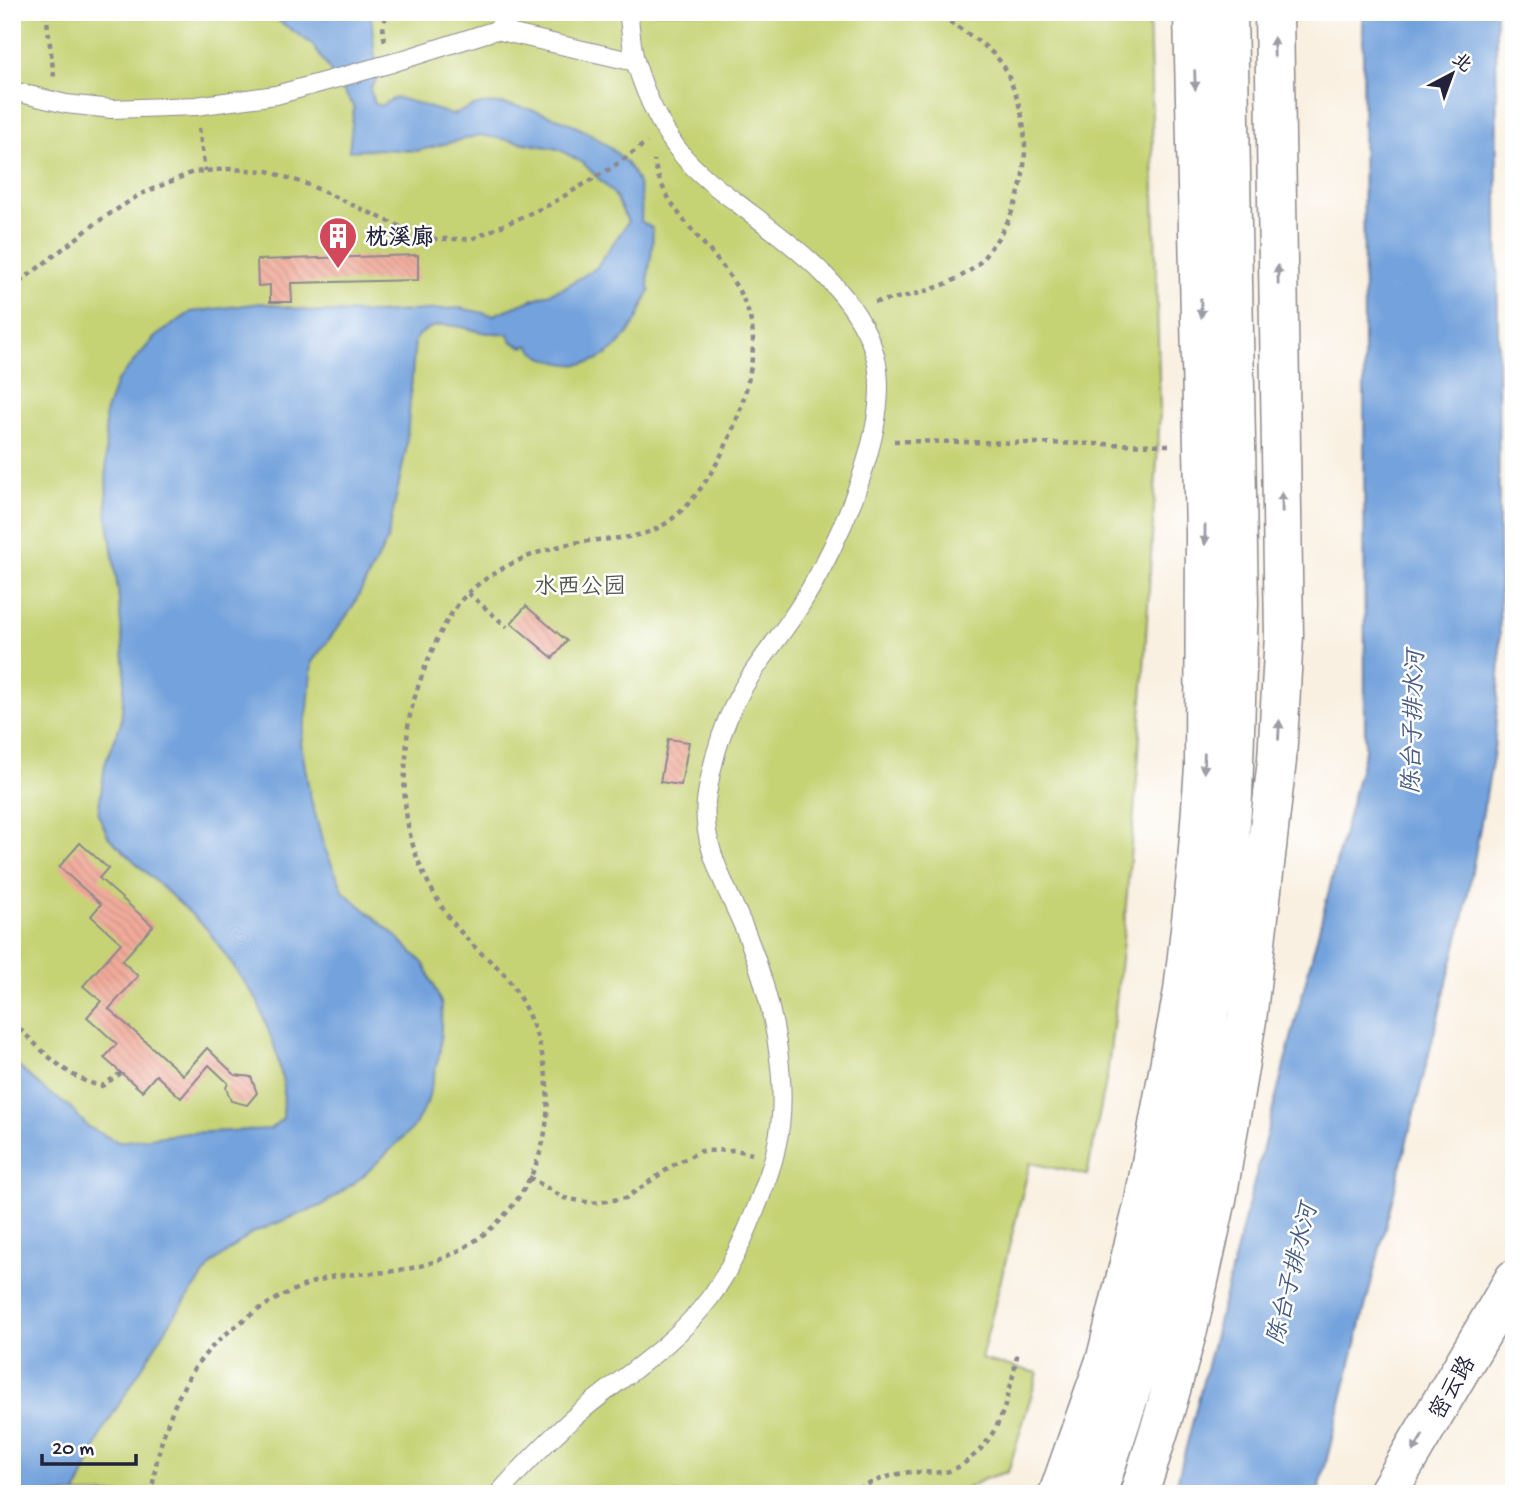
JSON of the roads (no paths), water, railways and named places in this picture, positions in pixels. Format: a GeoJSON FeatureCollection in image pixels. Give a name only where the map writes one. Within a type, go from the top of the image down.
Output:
{"type":"FeatureCollection","features":[{"type":"Feature","properties":{"kind":"main road"},"geometry":{"type":"LineString","coordinates":[[1058,1494],[1106,1358],[1143,1206],[1183,990],[1196,876],[1204,767],[1205,535],[1193,12]]}},
{"type":"Feature","properties":{"kind":"main road"},"geometry":{"type":"LineString","coordinates":[[1097,1494],[1151,1329],[1175,1230],[1205,1050],[1226,887],[1233,796],[1239,604],[1228,12]]}},
{"type":"Feature","properties":{"kind":"main road"},"geometry":{"type":"LineString","coordinates":[[1119,1494],[1145,1407],[1194,1215],[1223,1050],[1245,885],[1253,739],[1256,571],[1243,12]]}},
{"type":"Feature","properties":{"kind":"main road"},"geometry":{"type":"LineString","coordinates":[[1139,1494],[1164,1418],[1188,1330],[1217,1199],[1247,1020],[1277,760],[1284,635],[1274,12]]}},
{"type":"Feature","properties":{"kind":"main road","name":"密云路"},"geometry":{"type":"LineString","coordinates":[[1387,1494],[1514,1279]]}},
{"type":"Feature","properties":{"kind":"lane"},"geometry":{"type":"LineString","coordinates":[[12,91],[57,102],[113,109],[195,106],[276,95],[328,82],[496,30],[514,12]]}},
{"type":"Feature","properties":{"kind":"lane"},"geometry":{"type":"LineString","coordinates":[[498,1494],[528,1461],[584,1409],[669,1343],[711,1297],[738,1251],[760,1198],[777,1147],[781,1105],[780,1060],[762,977],[711,848],[705,822],[706,800],[716,753],[736,700],[757,665],[802,604],[840,528],[872,441],[880,382],[875,354],[866,333],[835,285],[782,238],[712,184],[684,157],[664,129],[635,62],[628,12]]}},
{"type":"Feature","properties":{"kind":"lane"},"geometry":{"type":"LineString","coordinates":[[496,30],[635,62]]}},
{"type":"Feature","properties":{"kind":"water"},"geometry":{"type":"Polygon","coordinates":[[[276,12],[371,12],[375,60],[383,72],[370,88],[374,103],[381,106],[397,98],[452,115],[482,104],[523,107],[569,123],[610,148],[626,162],[636,178],[641,199],[641,221],[652,228],[653,245],[648,277],[650,291],[636,321],[623,340],[606,355],[585,363],[552,361],[539,355],[529,345],[523,347],[512,342],[509,335],[455,326],[430,328],[415,340],[406,450],[387,541],[351,610],[312,662],[308,708],[301,743],[310,796],[325,849],[344,892],[395,935],[424,964],[442,1005],[440,1051],[427,1103],[413,1128],[362,1177],[323,1205],[252,1233],[212,1264],[173,1318],[103,1430],[76,1494],[12,1494],[12,1061],[46,1091],[70,1107],[88,1127],[118,1142],[187,1133],[270,1129],[283,1118],[284,1087],[275,1048],[257,1000],[207,929],[109,838],[98,814],[105,764],[121,723],[125,673],[118,591],[107,515],[105,414],[116,382],[155,337],[191,312],[261,303],[318,312],[377,313],[460,308],[493,315],[563,288],[596,268],[628,222],[614,194],[583,163],[558,149],[480,135],[417,151],[349,151],[354,107],[312,44],[277,20],[276,12]]]}},
{"type":"Feature","properties":{"kind":"water","name":"陈台子排水河"},"geometry":{"type":"Polygon","coordinates":[[[1363,12],[1496,12],[1500,663],[1494,752],[1464,915],[1318,1494],[1174,1494],[1365,750],[1363,12]]]}},
{"type":"Feature","properties":{"kind":"place","name":"枕溪廊"},"geometry":{"type":"Point","coordinates":[338,270]}},
{"type":"Feature","properties":{"kind":"park label","name":"水西公园"},"geometry":{"type":"Point","coordinates":[580,585]}}]}
